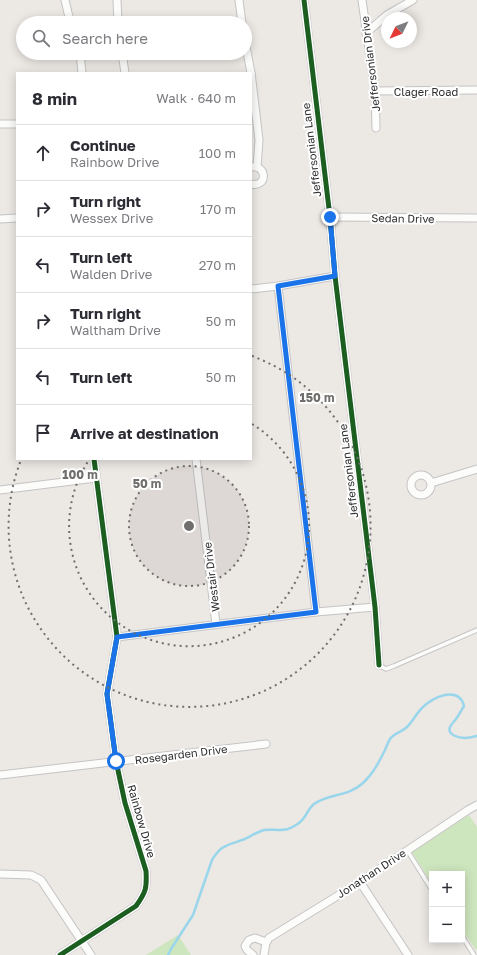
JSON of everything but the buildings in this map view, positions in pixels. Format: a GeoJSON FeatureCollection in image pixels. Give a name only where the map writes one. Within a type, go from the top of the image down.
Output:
{"type":"FeatureCollection","features":[{"type":"Feature","properties":{"kind":"street"},"geometry":{"type":"LineString","coordinates":[[65,0],[69,16]]}},
{"type":"Feature","properties":{"kind":"street"},"geometry":{"type":"LineString","coordinates":[[117,0],[118,16]]}},
{"type":"Feature","properties":{"kind":"street"},"geometry":{"type":"LineString","coordinates":[[239,0],[241,16]]}},
{"type":"Feature","properties":{"kind":"street","name":"Jeffersonian Lane"},"geometry":{"type":"LineString","coordinates":[[304,0],[330,217],[335,276],[375,607]]}},
{"type":"Feature","properties":{"kind":"street","name":"Jeffersonian Drive"},"geometry":{"type":"LineString","coordinates":[[362,0],[375,91],[376,128]]}},
{"type":"Feature","properties":{"kind":"street"},"geometry":{"type":"LineString","coordinates":[[366,33],[386,15],[413,0]]}},
{"type":"Feature","properties":{"kind":"street"},"geometry":{"type":"LineString","coordinates":[[81,60],[82,72]]}},
{"type":"Feature","properties":{"kind":"street"},"geometry":{"type":"LineString","coordinates":[[123,60],[125,72]]}},
{"type":"Feature","properties":{"kind":"street"},"geometry":{"type":"LineString","coordinates":[[249,60],[251,72]]}},
{"type":"Feature","properties":{"kind":"street"},"geometry":{"type":"LineString","coordinates":[[252,81],[259,140],[254,167],[262,171],[264,174],[263,180],[258,184],[252,184]]}},
{"type":"Feature","properties":{"kind":"street","name":"Clager Road"},"geometry":{"type":"LineString","coordinates":[[375,91],[477,90]]}},
{"type":"Feature","properties":{"kind":"street"},"geometry":{"type":"LineString","coordinates":[[0,124],[16,124]]}},
{"type":"Feature","properties":{"kind":"street","name":"Sedan Drive"},"geometry":{"type":"LineString","coordinates":[[330,217],[477,218]]}},
{"type":"Feature","properties":{"kind":"street"},"geometry":{"type":"LineString","coordinates":[[0,219],[16,218]]}},
{"type":"Feature","properties":{"kind":"street"},"geometry":{"type":"LineString","coordinates":[[252,289],[335,276]]}},
{"type":"Feature","properties":{"kind":"street"},"geometry":{"type":"LineString","coordinates":[[278,286],[316,612]]}},
{"type":"Feature","properties":{"kind":"street","name":"Rainbow Drive"},"geometry":{"type":"LineString","coordinates":[[60,955],[136,906],[146,890],[146,872],[125,803],[116,761],[107,694],[117,637],[94,460]]}},
{"type":"Feature","properties":{"kind":"street","name":"Westair Drive"},"geometry":{"type":"LineString","coordinates":[[196,460],[216,624]]}},
{"type":"Feature","properties":{"kind":"street"},"geometry":{"type":"LineString","coordinates":[[431,483],[477,469]]}},
{"type":"Feature","properties":{"kind":"street"},"geometry":{"type":"LineString","coordinates":[[0,490],[96,478]]}},
{"type":"Feature","properties":{"kind":"street"},"geometry":{"type":"LineString","coordinates":[[117,637],[316,612],[375,607],[379,665]]}},
{"type":"Feature","properties":{"kind":"street","name":"Rosegarden Drive"},"geometry":{"type":"LineString","coordinates":[[0,775],[266,744]]}},
{"type":"Feature","properties":{"kind":"street","name":"Jonathan Drive"},"geometry":{"type":"LineString","coordinates":[[266,942],[269,938],[360,882],[477,805]]}},
{"type":"Feature","properties":{"kind":"street"},"geometry":{"type":"LineString","coordinates":[[0,874],[31,875],[41,880],[91,955]]}},
{"type":"Feature","properties":{"kind":"street"},"geometry":{"type":"LineString","coordinates":[[360,882],[408,955]]}},
{"type":"Feature","properties":{"kind":"street"},"geometry":{"type":"LineString","coordinates":[[253,955],[245,946],[249,940],[254,938],[266,942],[264,955]]}},
{"type":"Feature","properties":{"kind":"lane"},"geometry":{"type":"LineString","coordinates":[[379,665],[386,668],[394,666],[477,630]]}},
{"type":"Feature","properties":{"kind":"lane"},"geometry":{"type":"LineString","coordinates":[[407,850],[429,885]]}},
{"type":"Feature","properties":{"kind":"lane"},"geometry":{"type":"LineString","coordinates":[[465,941],[474,955]]}},
{"type":"Feature","properties":{"kind":"green space"},"geometry":{"type":"Polygon","coordinates":[[[469,815],[477,827],[476,950],[465,934],[465,871],[429,871],[429,879],[412,852],[469,815]]]}},
{"type":"Feature","properties":{"kind":"green space"},"geometry":{"type":"Polygon","coordinates":[[[178,935],[191,955],[146,955],[178,935]]]}},
{"type":"Feature","properties":{"kind":"waterway"},"geometry":{"type":"LineString","coordinates":[[168,955],[193,915],[212,860],[222,848],[264,830],[288,829],[302,820],[314,804],[326,798],[351,791],[363,783],[373,772],[386,749],[389,740],[407,727],[426,704],[438,697],[445,695],[457,696],[464,706],[450,726],[450,732],[457,737],[463,738],[477,736]]}},
{"type":"Feature","properties":{"kind":"cycle path"},"geometry":{"type":"LineString","coordinates":[[304,0],[330,217],[335,276],[375,607],[379,665]]}},
{"type":"Feature","properties":{"kind":"cycle path"},"geometry":{"type":"LineString","coordinates":[[60,955],[136,906],[144,893],[146,882],[146,871],[125,803],[116,761],[107,694],[117,637],[94,460]]}},
{"type":"Feature","properties":{"kind":"route"},"geometry":{"type":"LineString","coordinates":[[116,761],[107,694],[117,637],[316,612],[278,286],[335,276],[330,217]]}}]}
